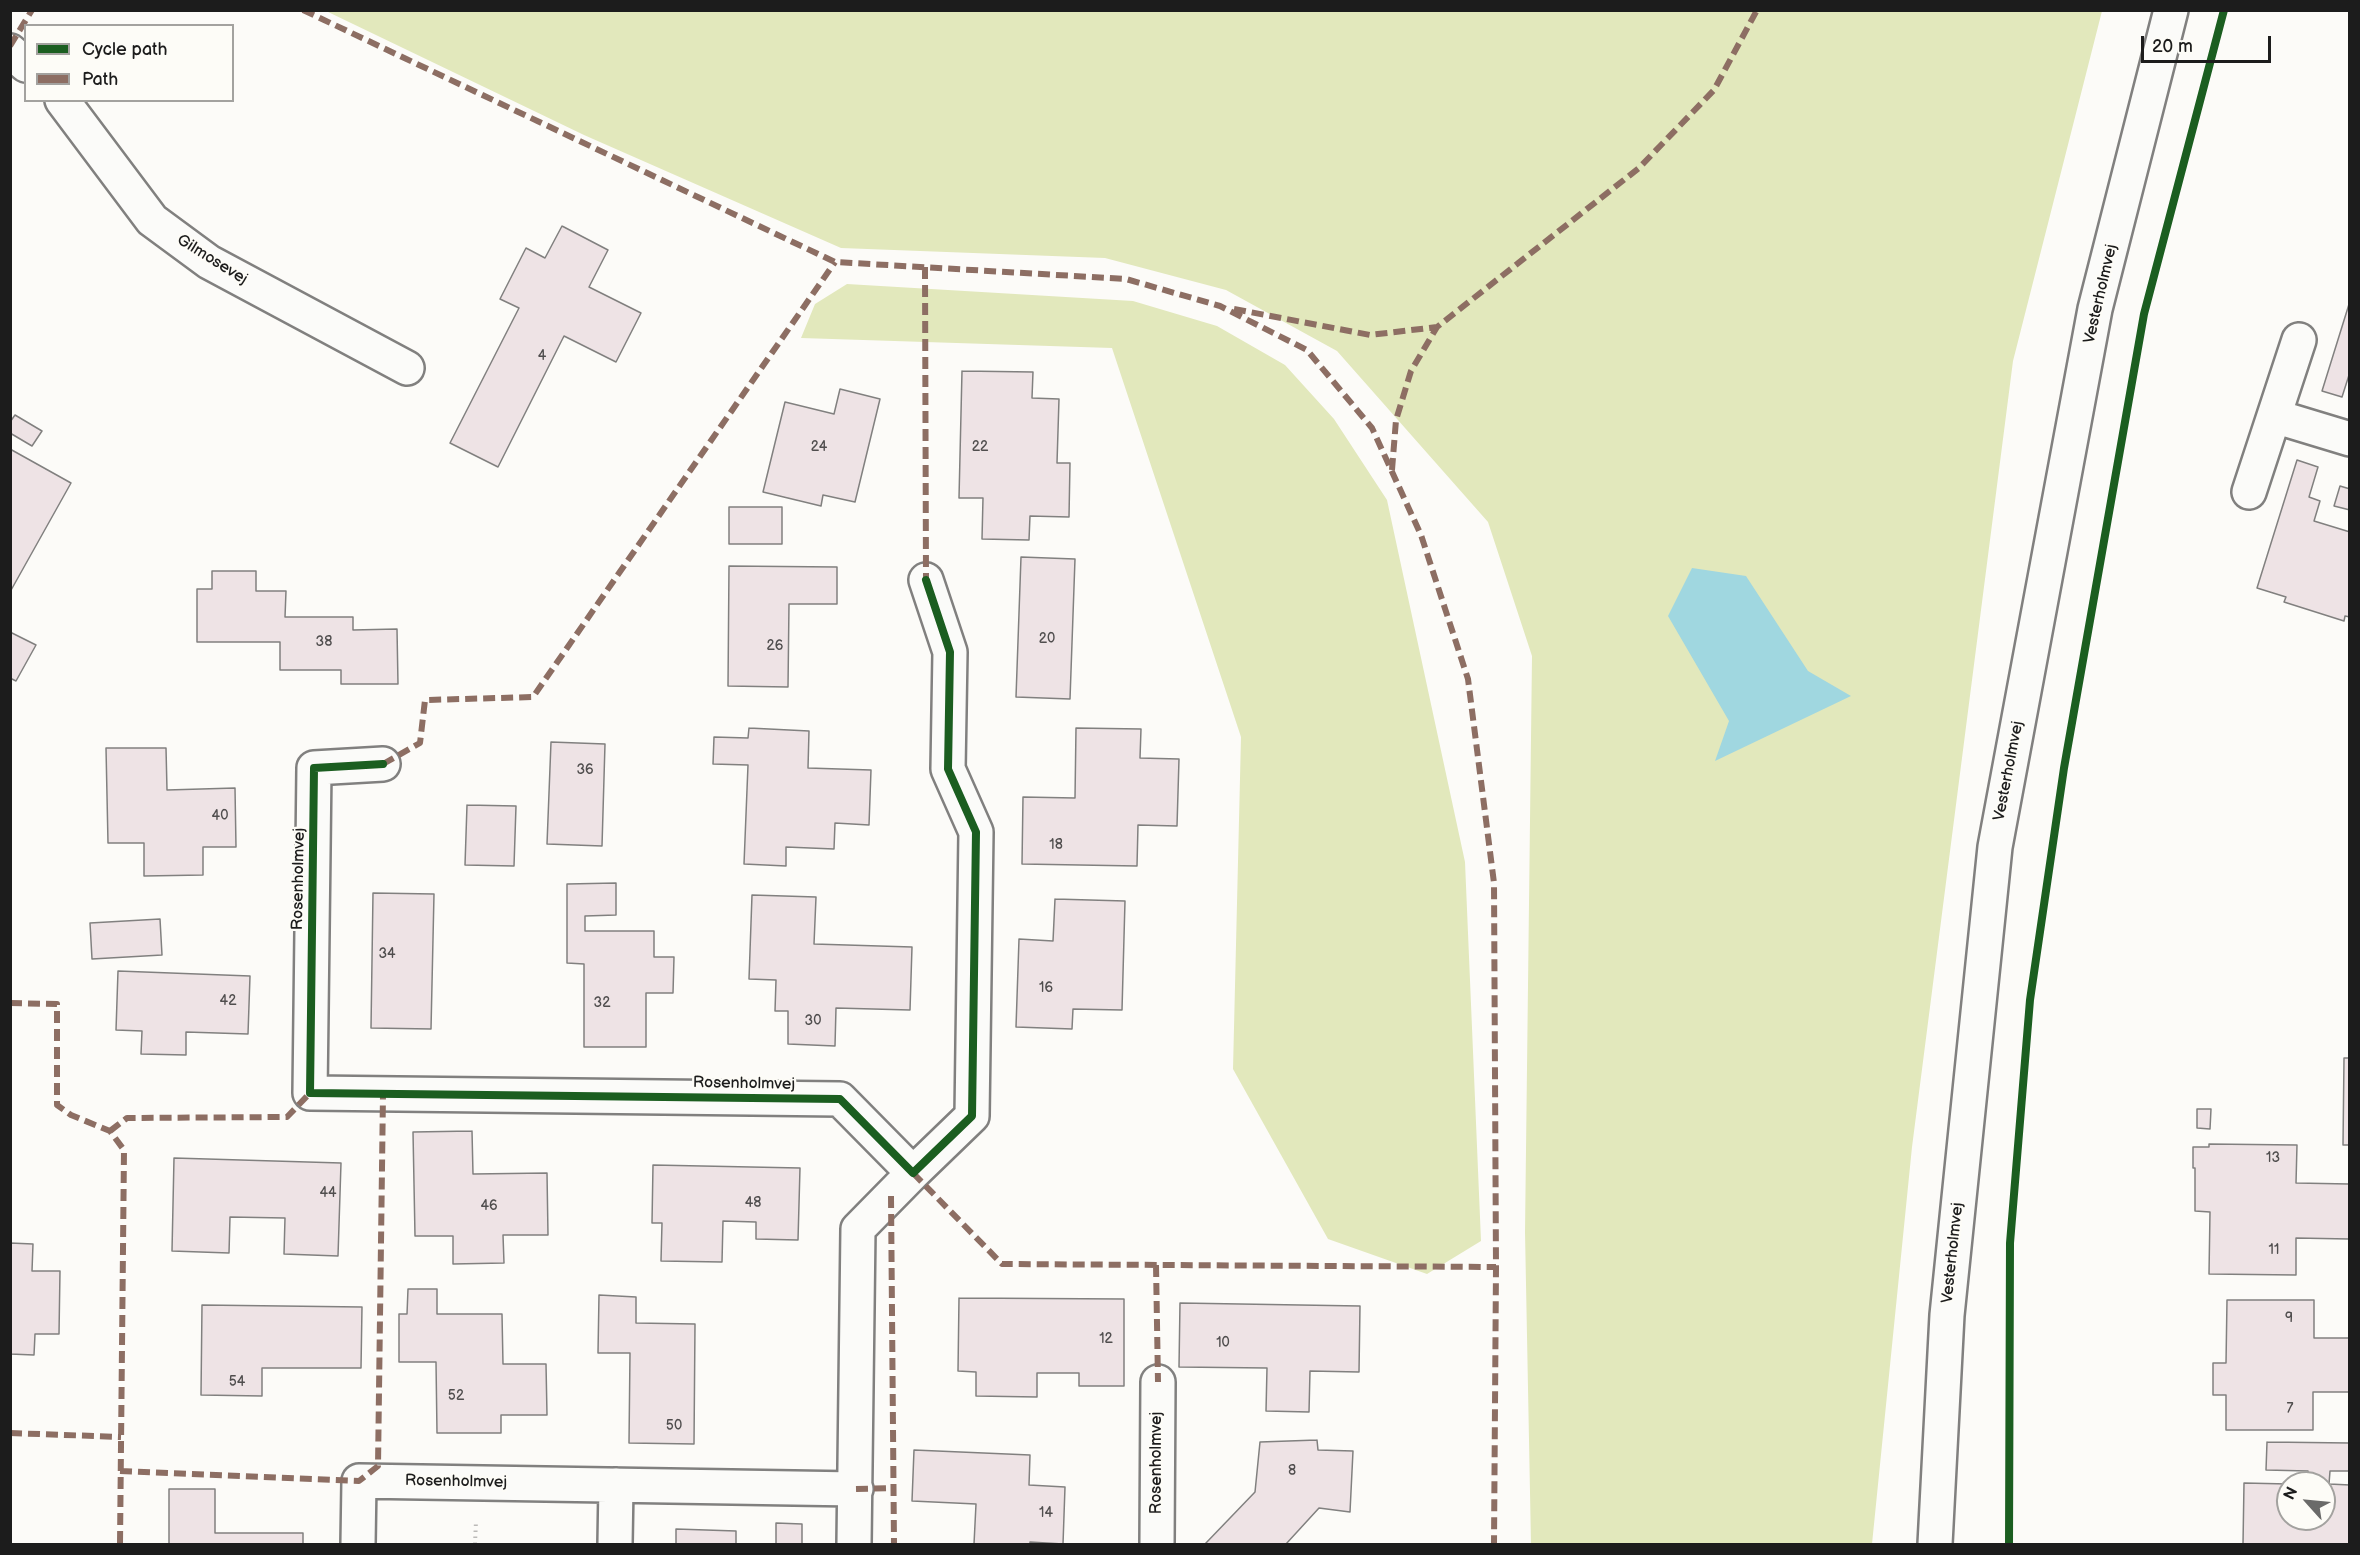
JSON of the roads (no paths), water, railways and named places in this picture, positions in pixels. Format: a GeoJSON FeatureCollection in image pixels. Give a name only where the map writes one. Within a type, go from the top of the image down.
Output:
{"type":"FeatureCollection","features":[{"type":"Feature","properties":{"kind":"street","name":"Vesterholmvej"},"geometry":{"type":"LineString","coordinates":[[1935,1545],[1947,1315],[1995,847],[2095,309],[2171,10]]}},
{"type":"Feature","properties":{"kind":"street"},"geometry":{"type":"LineString","coordinates":[[10,51],[24,63]]}},
{"type":"Feature","properties":{"kind":"street","name":"Gilmosevej"},"geometry":{"type":"LineString","coordinates":[[64,102],[152,220],[209,262],[407,368]]}},
{"type":"Feature","properties":{"kind":"street"},"geometry":{"type":"LineString","coordinates":[[2249,492],[2299,340]]}},
{"type":"Feature","properties":{"kind":"street"},"geometry":{"type":"LineString","coordinates":[[2274,416],[2349,439]]}},
{"type":"Feature","properties":{"kind":"street"},"geometry":{"type":"LineString","coordinates":[[854,1545],[858,1229],[972,1116],[976,832],[948,769],[950,652],[927,580]]}},
{"type":"Feature","properties":{"kind":"street","name":"Rosenholmvej"},"geometry":{"type":"LineString","coordinates":[[383,764],[314,768],[310,1093],[840,1099],[913,1173]]}},
{"type":"Feature","properties":{"kind":"street","name":"Rosenholmvej"},"geometry":{"type":"LineString","coordinates":[[1157,1545],[1158,1382]]}},
{"type":"Feature","properties":{"kind":"street","name":"Rosenholmvej"},"geometry":{"type":"LineString","coordinates":[[358,1545],[359,1481],[856,1489]]}},
{"type":"Feature","properties":{"kind":"street"},"geometry":{"type":"LineString","coordinates":[[615,1545],[616,1485]]}},
{"type":"Feature","properties":{"kind":"water"},"geometry":{"type":"Polygon","coordinates":[[[1692,568],[1746,576],[1808,671],[1851,696],[1715,761],[1729,721],[1668,616],[1692,568]]]}}]}
